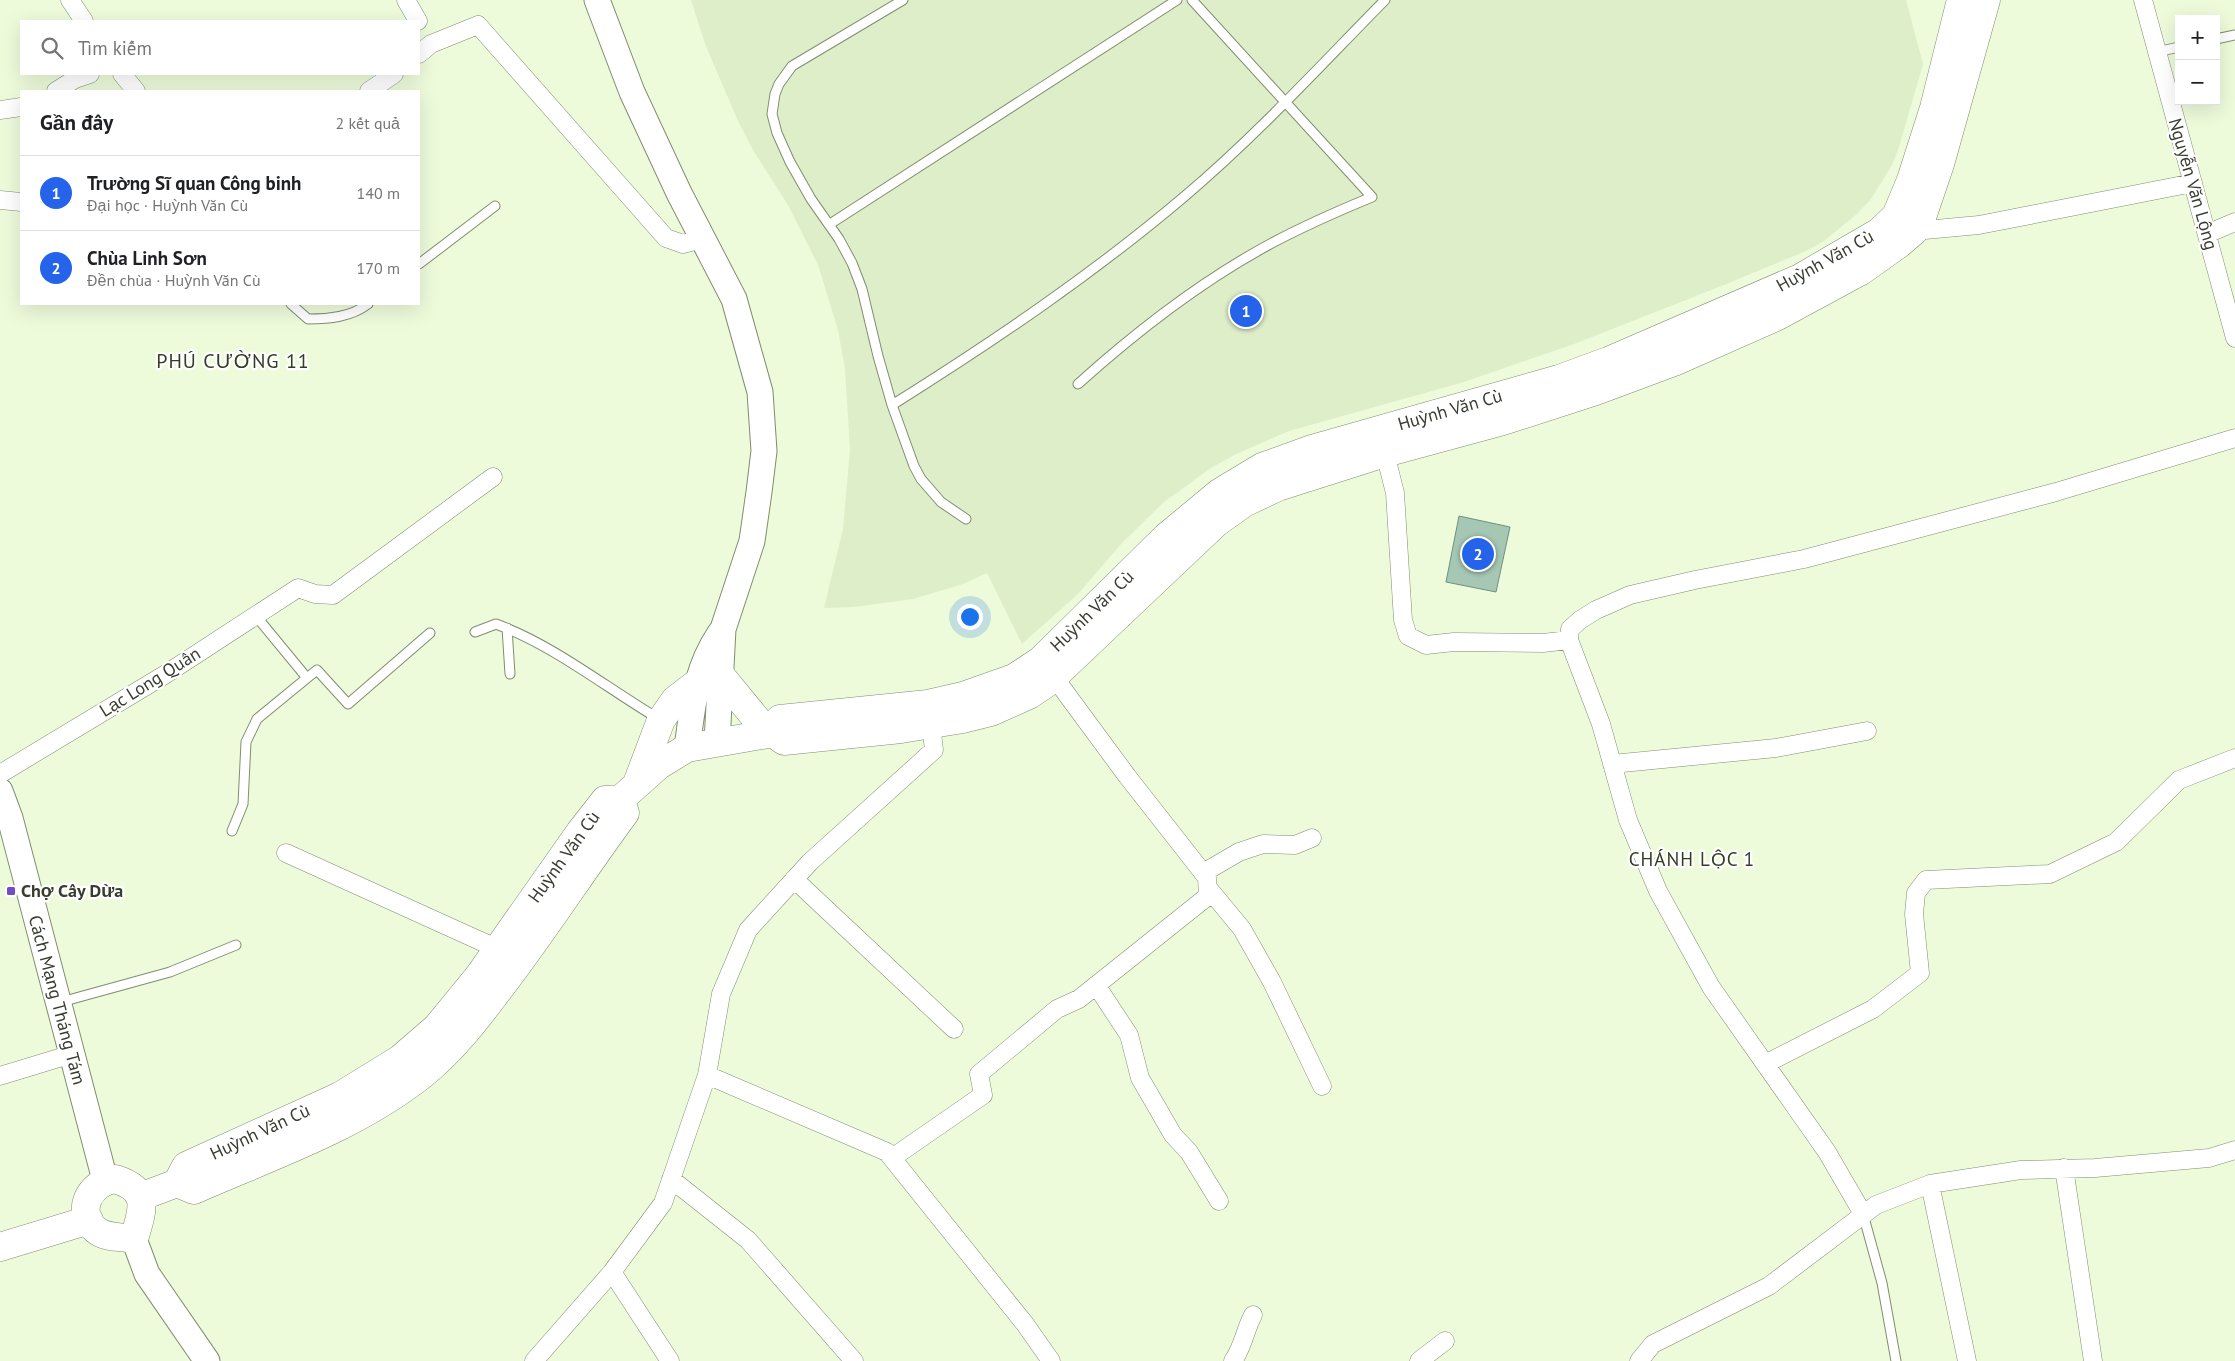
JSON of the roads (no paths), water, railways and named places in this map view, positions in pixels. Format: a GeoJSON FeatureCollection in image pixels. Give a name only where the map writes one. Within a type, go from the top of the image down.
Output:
{"type":"FeatureCollection","features":[{"type":"Feature","properties":{"kind":"main road"},"geometry":{"type":"LineString","coordinates":[[140,1198],[177,1183],[194,1190],[346,1124],[422,1075],[455,1045],[477,998],[557,912],[592,858],[625,813],[629,792],[661,720],[675,700],[708,680],[771,733],[784,741],[930,714],[962,719],[1010,704],[1029,695],[1054,676],[1216,523],[1244,503],[1278,487],[1385,453],[1503,421],[1596,391],[1674,362],[1776,317],[1862,271],[1914,231],[1925,209],[1940,164],[1986,0]]}},
{"type":"Feature","properties":{"kind":"main road","name":"Huỳnh Văn Cù"},"geometry":{"type":"LineString","coordinates":[[930,714],[1026,671],[1062,640],[1166,537],[1219,493],[1262,467],[1312,449],[1559,379],[1608,361],[1800,278],[1879,232],[1896,216],[1910,180],[1934,108],[1957,6]]}},
{"type":"Feature","properties":{"kind":"main road"},"geometry":{"type":"LineString","coordinates":[[1879,232],[1914,231]]}},
{"type":"Feature","properties":{"kind":"main road","name":"Huỳnh Văn Cù"},"geometry":{"type":"LineString","coordinates":[[477,998],[498,949],[580,832],[605,800],[629,792],[658,765],[687,748],[771,733]]}},
{"type":"Feature","properties":{"kind":"main road"},"geometry":{"type":"LineString","coordinates":[[105,1180],[128,1183],[136,1189],[140,1198],[142,1213],[134,1239],[121,1236],[106,1236],[97,1231],[85,1210],[91,1192],[105,1180]]}},
{"type":"Feature","properties":{"kind":"main road"},"geometry":{"type":"LineString","coordinates":[[0,1246],[89,1220]]}},
{"type":"Feature","properties":{"kind":"street"},"geometry":{"type":"LineString","coordinates":[[70,0],[83,20]]}},
{"type":"Feature","properties":{"kind":"street"},"geometry":{"type":"LineString","coordinates":[[406,0],[417,20]]}},
{"type":"Feature","properties":{"kind":"street"},"geometry":{"type":"LineString","coordinates":[[598,0],[632,92],[678,193],[734,300],[760,392],[764,451],[752,541],[687,748]]}},
{"type":"Feature","properties":{"kind":"street","name":"Nguyễn Văn Lộng"},"geometry":{"type":"LineString","coordinates":[[2143,0],[2235,338]]}},
{"type":"Feature","properties":{"kind":"street"},"geometry":{"type":"LineString","coordinates":[[420,30],[425,49],[478,25],[666,238],[683,244],[702,239]]}},
{"type":"Feature","properties":{"kind":"street"},"geometry":{"type":"LineString","coordinates":[[58,90],[75,79],[87,75]]}},
{"type":"Feature","properties":{"kind":"street"},"geometry":{"type":"LineString","coordinates":[[123,75],[135,90]]}},
{"type":"Feature","properties":{"kind":"street"},"geometry":{"type":"LineString","coordinates":[[370,90],[393,75]]}},
{"type":"Feature","properties":{"kind":"street"},"geometry":{"type":"LineString","coordinates":[[0,110],[20,107]]}},
{"type":"Feature","properties":{"kind":"street"},"geometry":{"type":"LineString","coordinates":[[1914,231],[1979,225],[2193,184]]}},
{"type":"Feature","properties":{"kind":"street"},"geometry":{"type":"LineString","coordinates":[[0,200],[20,202]]}},
{"type":"Feature","properties":{"kind":"street"},"geometry":{"type":"LineString","coordinates":[[2207,234],[2235,222]]}},
{"type":"Feature","properties":{"kind":"street"},"geometry":{"type":"LineString","coordinates":[[1862,1214],[1827,1152],[1711,987],[1658,891],[1628,820],[1601,724],[1569,640],[1570,629],[1596,610],[1630,595],[1813,556],[2056,492],[2235,438]]}},
{"type":"Feature","properties":{"kind":"street"},"geometry":{"type":"LineString","coordinates":[[1385,453],[1396,493],[1403,620],[1408,636],[1426,645],[1454,642],[1543,643],[1569,640]]}},
{"type":"Feature","properties":{"kind":"street","name":"Lạc Long Quân"},"geometry":{"type":"LineString","coordinates":[[0,774],[166,674],[298,588],[315,594],[333,595],[493,476]]}},
{"type":"Feature","properties":{"kind":"street"},"geometry":{"type":"LineString","coordinates":[[1054,676],[1242,929],[1268,974],[1322,1086]]}},
{"type":"Feature","properties":{"kind":"street"},"geometry":{"type":"LineString","coordinates":[[708,680],[717,743]]}},
{"type":"Feature","properties":{"kind":"street"},"geometry":{"type":"LineString","coordinates":[[534,1361],[612,1272],[663,1203],[707,1075],[721,994],[748,930],[810,862],[934,750],[930,714]]}},
{"type":"Feature","properties":{"kind":"street"},"geometry":{"type":"LineString","coordinates":[[1612,764],[1776,748],[1867,731]]}},
{"type":"Feature","properties":{"kind":"street"},"geometry":{"type":"LineString","coordinates":[[1765,1064],[1873,1009],[1920,973],[1914,914],[1916,893],[1926,880],[2050,874],[2116,842],[2179,780],[2235,758]]}},
{"type":"Feature","properties":{"kind":"street","name":"Cách Mạng Tháng Tám"},"geometry":{"type":"LineString","coordinates":[[0,791],[10,818],[105,1180]]}},
{"type":"Feature","properties":{"kind":"street"},"geometry":{"type":"LineString","coordinates":[[892,1158],[984,1095],[979,1074],[1057,1009],[1079,999],[1208,896],[1206,881],[1218,863],[1263,844],[1295,845],[1312,838]]}},
{"type":"Feature","properties":{"kind":"street"},"geometry":{"type":"LineString","coordinates":[[286,853],[498,949]]}},
{"type":"Feature","properties":{"kind":"street"},"geometry":{"type":"LineString","coordinates":[[794,879],[954,1029]]}},
{"type":"Feature","properties":{"kind":"street"},"geometry":{"type":"LineString","coordinates":[[1096,985],[1129,1035],[1140,1078],[1173,1135],[1189,1152],[1219,1201]]}},
{"type":"Feature","properties":{"kind":"street"},"geometry":{"type":"LineString","coordinates":[[0,1076],[72,1054]]}},
{"type":"Feature","properties":{"kind":"street"},"geometry":{"type":"LineString","coordinates":[[707,1075],[887,1152],[1025,1324],[1051,1361]]}},
{"type":"Feature","properties":{"kind":"street"},"geometry":{"type":"LineString","coordinates":[[1639,1361],[1653,1344],[1769,1286],[1876,1205],[1930,1184],[2020,1170],[2096,1168],[2209,1158],[2235,1150]]}},
{"type":"Feature","properties":{"kind":"street"},"geometry":{"type":"LineString","coordinates":[[2064,1168],[2093,1361]]}},
{"type":"Feature","properties":{"kind":"street"},"geometry":{"type":"LineString","coordinates":[[671,1179],[748,1240],[854,1361]]}},
{"type":"Feature","properties":{"kind":"street"},"geometry":{"type":"LineString","coordinates":[[1930,1184],[1967,1361]]}},
{"type":"Feature","properties":{"kind":"street"},"geometry":{"type":"LineString","coordinates":[[134,1239],[147,1274],[207,1361]]}},
{"type":"Feature","properties":{"kind":"street"},"geometry":{"type":"LineString","coordinates":[[612,1272],[670,1361]]}},
{"type":"Feature","properties":{"kind":"street"},"geometry":{"type":"LineString","coordinates":[[1233,1361],[1240,1352],[1245,1331],[1253,1315]]}},
{"type":"Feature","properties":{"kind":"street"},"geometry":{"type":"LineString","coordinates":[[1419,1361],[1445,1341]]}},
{"type":"Feature","properties":{"kind":"lane"},"geometry":{"type":"LineString","coordinates":[[903,0],[792,66],[784,74],[774,94],[772,114],[783,148],[800,181],[830,224],[852,263],[862,289],[878,356],[908,452],[921,479],[941,502],[966,519]]}},
{"type":"Feature","properties":{"kind":"lane"},"geometry":{"type":"LineString","coordinates":[[830,224],[1177,0]]}},
{"type":"Feature","properties":{"kind":"lane"},"geometry":{"type":"LineString","coordinates":[[1078,384],[1150,323],[1227,269],[1315,221],[1372,197],[1192,0]]}},
{"type":"Feature","properties":{"kind":"lane"},"geometry":{"type":"LineString","coordinates":[[892,405],[1021,322],[1135,237],[1186,195],[1256,132],[1385,0]]}},
{"type":"Feature","properties":{"kind":"lane"},"geometry":{"type":"LineString","coordinates":[[2220,38],[2235,36]]}},
{"type":"Feature","properties":{"kind":"lane"},"geometry":{"type":"LineString","coordinates":[[2157,52],[2175,48]]}},
{"type":"Feature","properties":{"kind":"lane"},"geometry":{"type":"LineString","coordinates":[[420,263],[495,206]]}},
{"type":"Feature","properties":{"kind":"lane"},"geometry":{"type":"LineString","coordinates":[[293,305],[308,319],[328,319],[359,311],[367,305]]}},
{"type":"Feature","properties":{"kind":"lane"},"geometry":{"type":"LineString","coordinates":[[256,616],[307,678]]}},
{"type":"Feature","properties":{"kind":"lane"},"geometry":{"type":"LineString","coordinates":[[475,632],[496,624],[507,628],[568,661],[620,696],[661,720]]}},
{"type":"Feature","properties":{"kind":"lane"},"geometry":{"type":"LineString","coordinates":[[507,628],[510,674]]}},
{"type":"Feature","properties":{"kind":"lane"},"geometry":{"type":"LineString","coordinates":[[232,831],[243,804],[246,742],[257,719],[317,670],[348,704],[430,633]]}},
{"type":"Feature","properties":{"kind":"lane"},"geometry":{"type":"LineString","coordinates":[[58,1003],[170,972],[236,945]]}},
{"type":"Feature","properties":{"kind":"lane"},"geometry":{"type":"LineString","coordinates":[[1862,1214],[1882,1283],[1896,1361]]}},
{"type":"Feature","properties":{"kind":"place","name":"Trường Sĩ quan Công binh"},"geometry":{"type":"Point","coordinates":[1246,311]}},
{"type":"Feature","properties":{"kind":"place","name":"Chùa Linh Sơn"},"geometry":{"type":"Point","coordinates":[1478,554]}},
{"type":"Feature","properties":{"kind":"place","name":"Chợ Cây Dừa"},"geometry":{"type":"Point","coordinates":[11,891]}},
{"type":"Feature","properties":{"kind":"district","name":"PHÚ CƯỜNG 11"},"geometry":{"type":"Point","coordinates":[233,361]}},
{"type":"Feature","properties":{"kind":"district","name":"CHÁNH LỘC 1"},"geometry":{"type":"Point","coordinates":[1692,859]}}]}
